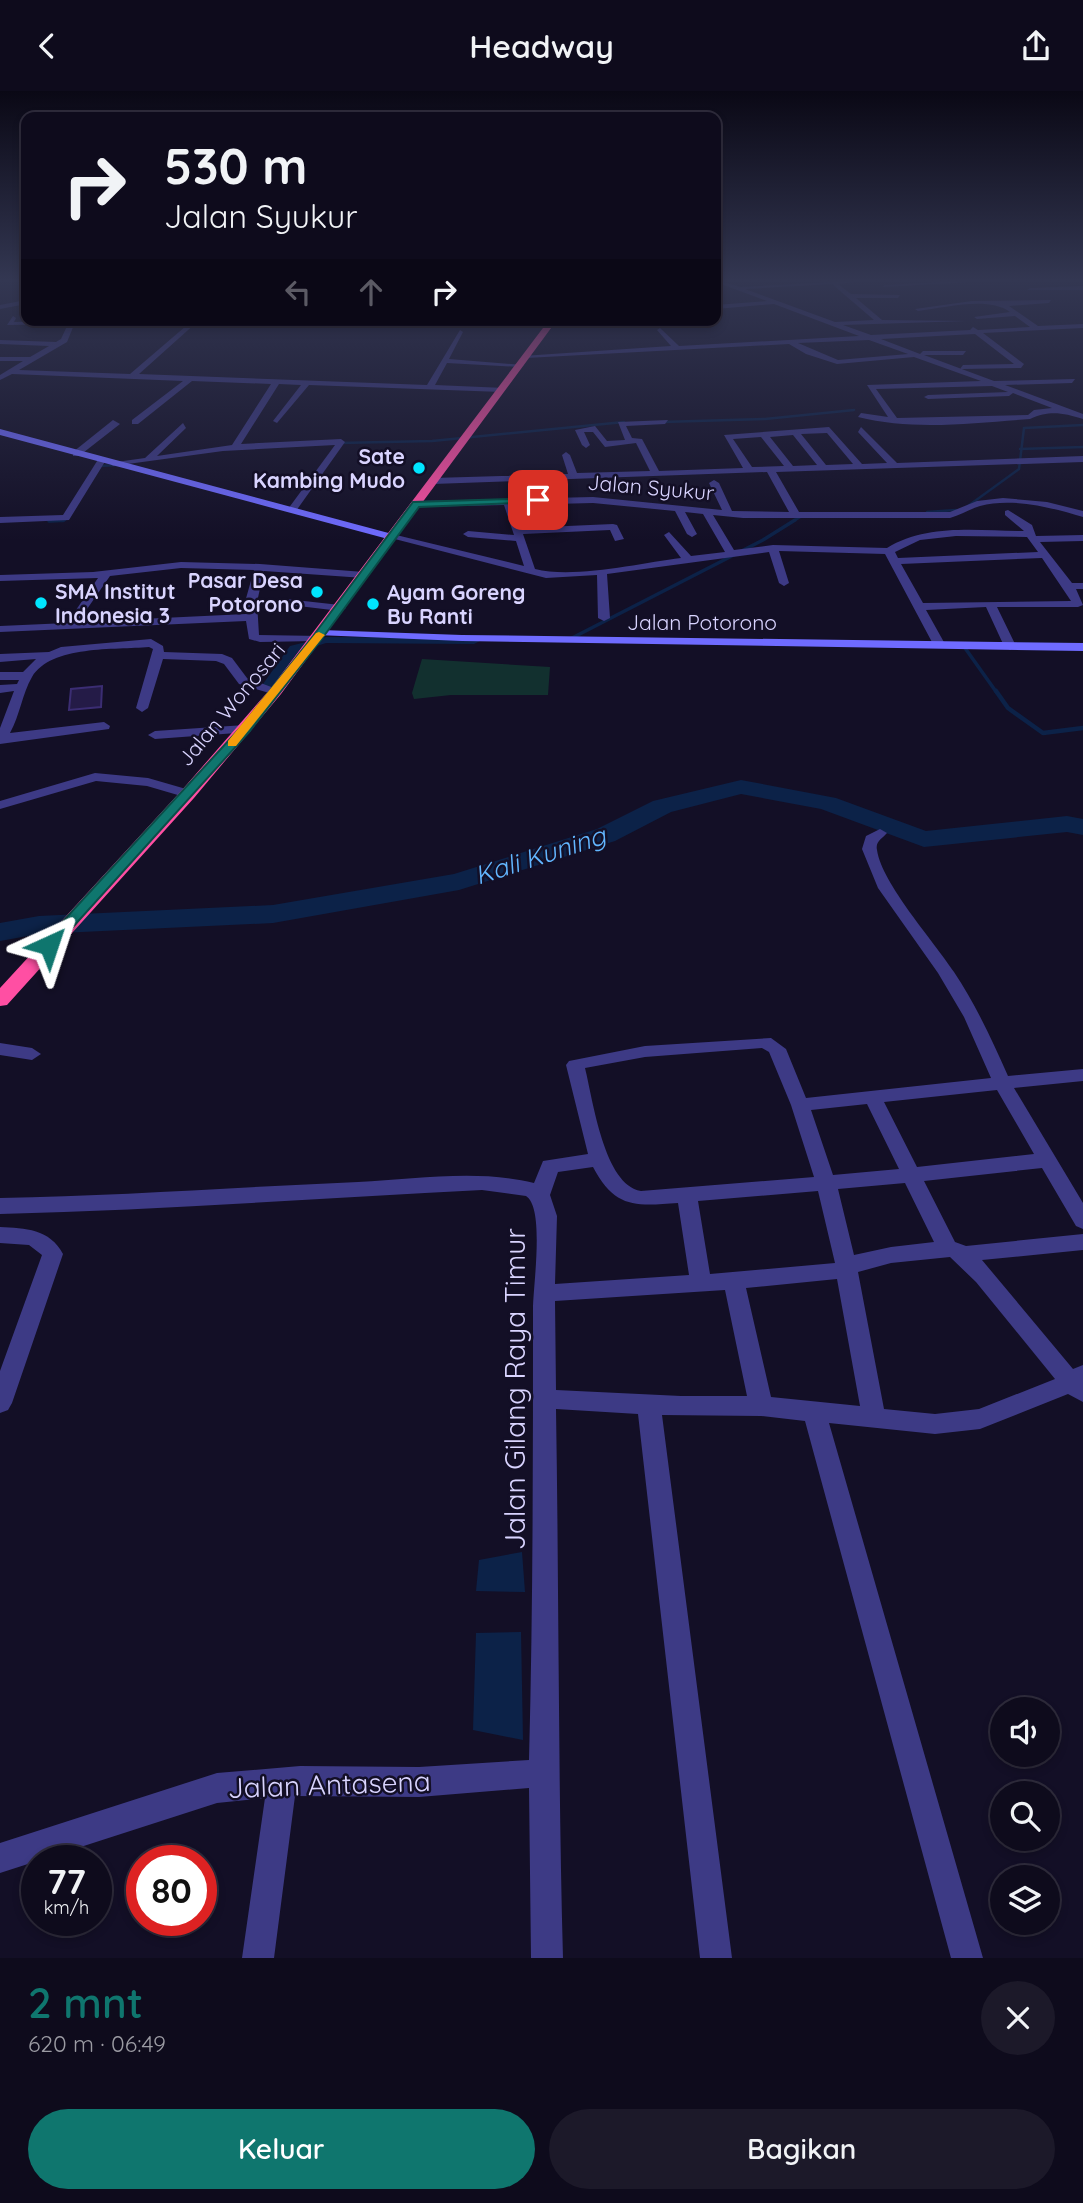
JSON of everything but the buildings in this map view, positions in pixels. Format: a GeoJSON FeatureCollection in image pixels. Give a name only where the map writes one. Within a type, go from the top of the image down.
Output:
{"type":"FeatureCollection","features":[{"type":"Feature","properties":{"kind":"highway","name":"Jalan Wonosari"},"geometry":{"type":"LineString","coordinates":[[0,1000],[245,729],[316,640],[519,367]]}},
{"type":"Feature","properties":{"kind":"street"},"geometry":{"type":"LineString","coordinates":[[0,378],[19,367]]}},
{"type":"Feature","properties":{"kind":"street"},"geometry":{"type":"LineString","coordinates":[[134,374],[142,367]]}},
{"type":"Feature","properties":{"kind":"street"},"geometry":{"type":"LineString","coordinates":[[430,387],[442,367]]}},
{"type":"Feature","properties":{"kind":"street"},"geometry":{"type":"LineString","coordinates":[[949,367],[1083,417]]}},
{"type":"Feature","properties":{"kind":"street"},"geometry":{"type":"LineString","coordinates":[[0,369],[224,374]]}},
{"type":"Feature","properties":{"kind":"street"},"geometry":{"type":"LineString","coordinates":[[134,374],[190,379],[502,390]]}},
{"type":"Feature","properties":{"kind":"street"},"geometry":{"type":"LineString","coordinates":[[135,422],[190,379]]}},
{"type":"Feature","properties":{"kind":"street"},"geometry":{"type":"LineString","coordinates":[[894,420],[870,390],[873,386],[1072,381]]}},
{"type":"Feature","properties":{"kind":"street"},"geometry":{"type":"LineString","coordinates":[[235,447],[276,382]]}},
{"type":"Feature","properties":{"kind":"street"},"geometry":{"type":"LineString","coordinates":[[277,421],[307,382]]}},
{"type":"Feature","properties":{"kind":"street"},"geometry":{"type":"LineString","coordinates":[[943,385],[967,413]]}},
{"type":"Feature","properties":{"kind":"street"},"geometry":{"type":"LineString","coordinates":[[917,397],[1019,393]]}},
{"type":"Feature","properties":{"kind":"street"},"geometry":{"type":"LineString","coordinates":[[876,397],[905,396]]}},
{"type":"Feature","properties":{"kind":"street"},"geometry":{"type":"LineString","coordinates":[[861,415],[873,419],[894,420],[967,413],[1030,417],[1037,412],[1063,410]]}},
{"type":"Feature","properties":{"kind":"street"},"geometry":{"type":"LineString","coordinates":[[76,454],[116,425],[113,422]]}},
{"type":"Feature","properties":{"kind":"street"},"geometry":{"type":"LineString","coordinates":[[654,486],[653,475],[639,441],[621,424],[666,422]]}},
{"type":"Feature","properties":{"kind":"street"},"geometry":{"type":"LineString","coordinates":[[649,423],[658,437]]}},
{"type":"Feature","properties":{"kind":"street"},"geometry":{"type":"LineString","coordinates":[[148,460],[183,426]]}},
{"type":"Feature","properties":{"kind":"street"},"geometry":{"type":"LineString","coordinates":[[586,445],[579,430],[595,429],[605,444],[639,441]]}},
{"type":"Feature","properties":{"kind":"street"},"geometry":{"type":"LineString","coordinates":[[750,471],[727,437],[829,430],[861,468]]}},
{"type":"Feature","properties":{"kind":"street"},"geometry":{"type":"LineString","coordinates":[[862,430],[896,467]]}},
{"type":"Feature","properties":{"kind":"street"},"geometry":{"type":"LineString","coordinates":[[0,432],[392,537],[547,575],[602,572],[773,548],[891,556],[1050,559]]}},
{"type":"Feature","properties":{"kind":"street"},"geometry":{"type":"LineString","coordinates":[[795,432],[825,469]]}},
{"type":"Feature","properties":{"kind":"street"},"geometry":{"type":"LineString","coordinates":[[763,433],[791,470]]}},
{"type":"Feature","properties":{"kind":"street"},"geometry":{"type":"LineString","coordinates":[[108,462],[148,460],[235,447],[340,444],[293,509]]}},
{"type":"Feature","properties":{"kind":"street"},"geometry":{"type":"LineString","coordinates":[[566,455],[574,477]]}},
{"type":"Feature","properties":{"kind":"street"},"geometry":{"type":"LineString","coordinates":[[430,487],[479,481],[574,477],[621,489],[653,475],[1083,459]]}},
{"type":"Feature","properties":{"kind":"street"},"geometry":{"type":"LineString","coordinates":[[0,520],[66,518],[108,462]]}},
{"type":"Feature","properties":{"kind":"street"},"geometry":{"type":"LineString","coordinates":[[771,471],[797,515]]}},
{"type":"Feature","properties":{"kind":"street"},"geometry":{"type":"LineString","coordinates":[[714,483],[728,513]]}},
{"type":"Feature","properties":{"kind":"street","name":"Jalan Syukur"},"geometry":{"type":"LineString","coordinates":[[416,504],[508,501],[621,489],[664,508],[707,512],[816,516],[950,515],[965,511],[978,503],[990,502],[1059,506],[1083,514]]}},
{"type":"Feature","properties":{"kind":"street"},"geometry":{"type":"LineString","coordinates":[[659,497],[664,508]]}},
{"type":"Feature","properties":{"kind":"street"},"geometry":{"type":"LineString","coordinates":[[508,501],[530,570]]}},
{"type":"Feature","properties":{"kind":"street"},"geometry":{"type":"LineString","coordinates":[[679,509],[692,534]]}},
{"type":"Feature","properties":{"kind":"street"},"geometry":{"type":"LineString","coordinates":[[707,512],[717,533],[734,552]]}},
{"type":"Feature","properties":{"kind":"street"},"geometry":{"type":"LineString","coordinates":[[1008,513],[1031,530],[1031,536],[1080,604]]}},
{"type":"Feature","properties":{"kind":"street"},"geometry":{"type":"LineString","coordinates":[[1048,516],[1083,514]]}},
{"type":"Feature","properties":{"kind":"street"},"geometry":{"type":"LineString","coordinates":[[518,535],[612,527],[619,539]]}},
{"type":"Feature","properties":{"kind":"street"},"geometry":{"type":"LineString","coordinates":[[468,534],[561,534]]}},
{"type":"Feature","properties":{"kind":"street"},"geometry":{"type":"LineString","coordinates":[[669,535],[688,560]]}},
{"type":"Feature","properties":{"kind":"street"},"geometry":{"type":"LineString","coordinates":[[950,535],[970,558]]}},
{"type":"Feature","properties":{"kind":"street"},"geometry":{"type":"LineString","coordinates":[[891,556],[899,542],[950,535],[1083,538]]}},
{"type":"Feature","properties":{"kind":"street"},"geometry":{"type":"LineString","coordinates":[[795,548],[794,539],[798,537],[837,539]]}},
{"type":"Feature","properties":{"kind":"street"},"geometry":{"type":"LineString","coordinates":[[773,548],[784,583]]}},
{"type":"Feature","properties":{"kind":"street"},"geometry":{"type":"LineString","coordinates":[[891,556],[939,644]]}},
{"type":"Feature","properties":{"kind":"street"},"geometry":{"type":"LineString","coordinates":[[1034,563],[1050,559]]}},
{"type":"Feature","properties":{"kind":"street"},"geometry":{"type":"LineString","coordinates":[[0,578],[107,573],[181,565],[260,566],[364,575]]}},
{"type":"Feature","properties":{"kind":"street"},"geometry":{"type":"LineString","coordinates":[[260,566],[251,602],[255,639],[316,640]]}},
{"type":"Feature","properties":{"kind":"street"},"geometry":{"type":"LineString","coordinates":[[602,572],[604,618]]}},
{"type":"Feature","properties":{"kind":"street"},"geometry":{"type":"LineString","coordinates":[[70,626],[107,573]]}},
{"type":"Feature","properties":{"kind":"street"},"geometry":{"type":"LineString","coordinates":[[1069,586],[1083,586]]}},
{"type":"Feature","properties":{"kind":"street"},"geometry":{"type":"LineString","coordinates":[[86,601],[105,602]]}},
{"type":"Feature","properties":{"kind":"street"},"geometry":{"type":"LineString","coordinates":[[286,602],[340,608]]}},
{"type":"Feature","properties":{"kind":"street"},"geometry":{"type":"LineString","coordinates":[[919,607],[1080,604]]}},
{"type":"Feature","properties":{"kind":"street"},"geometry":{"type":"LineString","coordinates":[[990,605],[1010,646]]}},
{"type":"Feature","properties":{"kind":"street"},"geometry":{"type":"LineString","coordinates":[[5,644],[70,626],[251,617]]}},
{"type":"Feature","properties":{"kind":"street"},"geometry":{"type":"LineString","coordinates":[[144,622],[150,643]]}},
{"type":"Feature","properties":{"kind":"street","name":"Jalan Potorono"},"geometry":{"type":"LineString","coordinates":[[316,640],[583,640],[1083,647]]}},
{"type":"Feature","properties":{"kind":"street"},"geometry":{"type":"LineString","coordinates":[[104,726],[1,739],[23,682],[48,655],[61,651],[150,643],[159,648],[142,708]]}},
{"type":"Feature","properties":{"kind":"street"},"geometry":{"type":"LineString","coordinates":[[5,644],[48,655]]}},
{"type":"Feature","properties":{"kind":"street"},"geometry":{"type":"LineString","coordinates":[[158,655],[218,657],[228,661],[243,681],[276,691]]}},
{"type":"Feature","properties":{"kind":"street"},"geometry":{"type":"LineString","coordinates":[[0,676],[23,682]]}},
{"type":"Feature","properties":{"kind":"street"},"geometry":{"type":"LineString","coordinates":[[0,689],[23,682]]}},
{"type":"Feature","properties":{"kind":"street"},"geometry":{"type":"LineString","coordinates":[[155,735],[245,729]]}},
{"type":"Feature","properties":{"kind":"street"},"geometry":{"type":"LineString","coordinates":[[0,806],[95,777],[108,776],[168,786],[188,794]]}},
{"type":"Feature","properties":{"kind":"street"},"geometry":{"type":"LineString","coordinates":[[880,833],[871,839],[869,849],[886,888],[946,972],[972,1017],[1002,1083],[1083,1221]]}},
{"type":"Feature","properties":{"kind":"street"},"geometry":{"type":"LineString","coordinates":[[874,1417],[846,1268],[825,1181],[817,1151],[777,1049],[772,1044],[642,1050],[609,1055],[575,1065],[599,1159],[616,1187],[632,1198],[825,1181],[912,1176],[1046,1160]]}},
{"type":"Feature","properties":{"kind":"street"},"geometry":{"type":"LineString","coordinates":[[0,1049],[32,1054]]}},
{"type":"Feature","properties":{"kind":"street"},"geometry":{"type":"LineString","coordinates":[[800,1105],[1083,1075]]}},
{"type":"Feature","properties":{"kind":"street"},"geometry":{"type":"LineString","coordinates":[[545,1399],[649,1405],[761,1406],[934,1424],[980,1419],[1079,1383],[955,1251],[912,1176],[873,1098]]}},
{"type":"Feature","properties":{"kind":"street"},"geometry":{"type":"LineString","coordinates":[[540,1195],[553,1164],[599,1159]]}},
{"type":"Feature","properties":{"kind":"street","name":"Jalan Gilang Raya Timur"},"geometry":{"type":"LineString","coordinates":[[0,1206],[482,1183],[531,1189],[540,1195],[547,1216],[544,1293],[546,1627],[543,1773],[547,1958]]}},
{"type":"Feature","properties":{"kind":"street"},"geometry":{"type":"LineString","coordinates":[[687,1195],[701,1283]]}},
{"type":"Feature","properties":{"kind":"street"},"geometry":{"type":"LineString","coordinates":[[0,1235],[29,1235],[46,1242],[53,1254],[0,1403]]}},
{"type":"Feature","properties":{"kind":"street"},"geometry":{"type":"LineString","coordinates":[[544,1293],[806,1276],[891,1255],[1083,1242]]}},
{"type":"Feature","properties":{"kind":"street"},"geometry":{"type":"LineString","coordinates":[[734,1282],[761,1406]]}},
{"type":"Feature","properties":{"kind":"street"},"geometry":{"type":"LineString","coordinates":[[649,1405],[716,1958]]}},
{"type":"Feature","properties":{"kind":"street"},"geometry":{"type":"LineString","coordinates":[[814,1412],[967,1958]]}},
{"type":"Feature","properties":{"kind":"street","name":"Jalan Antasena"},"geometry":{"type":"LineString","coordinates":[[0,1858],[217,1788],[282,1783],[419,1782],[543,1773]]}},
{"type":"Feature","properties":{"kind":"street"},"geometry":{"type":"LineString","coordinates":[[258,1958],[282,1783]]}},
{"type":"Feature","properties":{"kind":"green space"},"geometry":{"type":"Polygon","coordinates":[[[422,659],[550,667],[548,695],[451,695],[414,699],[412,693],[422,659]]]}},
{"type":"Feature","properties":{"kind":"water"},"geometry":{"type":"Polygon","coordinates":[[[522,1552],[525,1592],[476,1591],[479,1560],[522,1552]]]}},
{"type":"Feature","properties":{"kind":"water"},"geometry":{"type":"Polygon","coordinates":[[[521,1632],[523,1740],[473,1730],[476,1633],[521,1632]]]}},
{"type":"Feature","properties":{"kind":"waterway"},"geometry":{"type":"LineString","coordinates":[[662,422],[765,419],[854,410]]}},
{"type":"Feature","properties":{"kind":"waterway"},"geometry":{"type":"LineString","coordinates":[[339,443],[432,441],[624,422]]}},
{"type":"Feature","properties":{"kind":"waterway"},"geometry":{"type":"LineString","coordinates":[[1021,449],[1024,428],[1083,425]]}},
{"type":"Feature","properties":{"kind":"waterway"},"geometry":{"type":"LineString","coordinates":[[1021,449],[1083,447]]}},
{"type":"Feature","properties":{"kind":"waterway"},"geometry":{"type":"LineString","coordinates":[[968,506],[1019,469],[1021,449]]}},
{"type":"Feature","properties":{"kind":"waterway"},"geometry":{"type":"LineString","coordinates":[[97,469],[100,466],[117,465]]}},
{"type":"Feature","properties":{"kind":"waterway"},"geometry":{"type":"LineString","coordinates":[[927,512],[956,510]]}},
{"type":"Feature","properties":{"kind":"waterway"},"geometry":{"type":"LineString","coordinates":[[792,522],[802,516]]}},
{"type":"Feature","properties":{"kind":"waterway"},"geometry":{"type":"LineString","coordinates":[[64,520],[49,521],[63,521],[69,517]]}},
{"type":"Feature","properties":{"kind":"waterway"},"geometry":{"type":"LineString","coordinates":[[570,639],[763,540],[795,520]]}},
{"type":"Feature","properties":{"kind":"waterway"},"geometry":{"type":"LineString","coordinates":[[269,684],[294,649],[326,640],[474,641]]}},
{"type":"Feature","properties":{"kind":"waterway"},"geometry":{"type":"LineString","coordinates":[[965,648],[997,693]]}},
{"type":"Feature","properties":{"kind":"waterway"},"geometry":{"type":"LineString","coordinates":[[996,691],[1008,708],[1043,733],[1083,728]]}},
{"type":"Feature","properties":{"kind":"waterway","name":"Kali Kuning"},"geometry":{"type":"LineString","coordinates":[[0,932],[39,925],[273,914],[459,882],[606,835],[662,806],[741,787],[827,803],[924,839],[1067,824],[1083,827]]}},
{"type":"Feature","properties":{"kind":"slow traffic"},"geometry":{"type":"LineString","coordinates":[[232,744],[319,635]]}},
{"type":"Feature","properties":{"kind":"place","name":"Sate Kambing Mudo"},"geometry":{"type":"Point","coordinates":[419,468]}},
{"type":"Feature","properties":{"kind":"place","name":"Pasar Desa Potorono"},"geometry":{"type":"Point","coordinates":[317,592]}},
{"type":"Feature","properties":{"kind":"place","name":"SMA Institut Indonesia 3"},"geometry":{"type":"Point","coordinates":[41,603]}},
{"type":"Feature","properties":{"kind":"place","name":"Ayam Goreng Bu Ranti"},"geometry":{"type":"Point","coordinates":[373,604]}},
{"type":"Feature","properties":{"kind":"route"},"geometry":{"type":"LineString","coordinates":[[49,945],[245,729],[317,638],[416,504],[538,500]]}}]}
